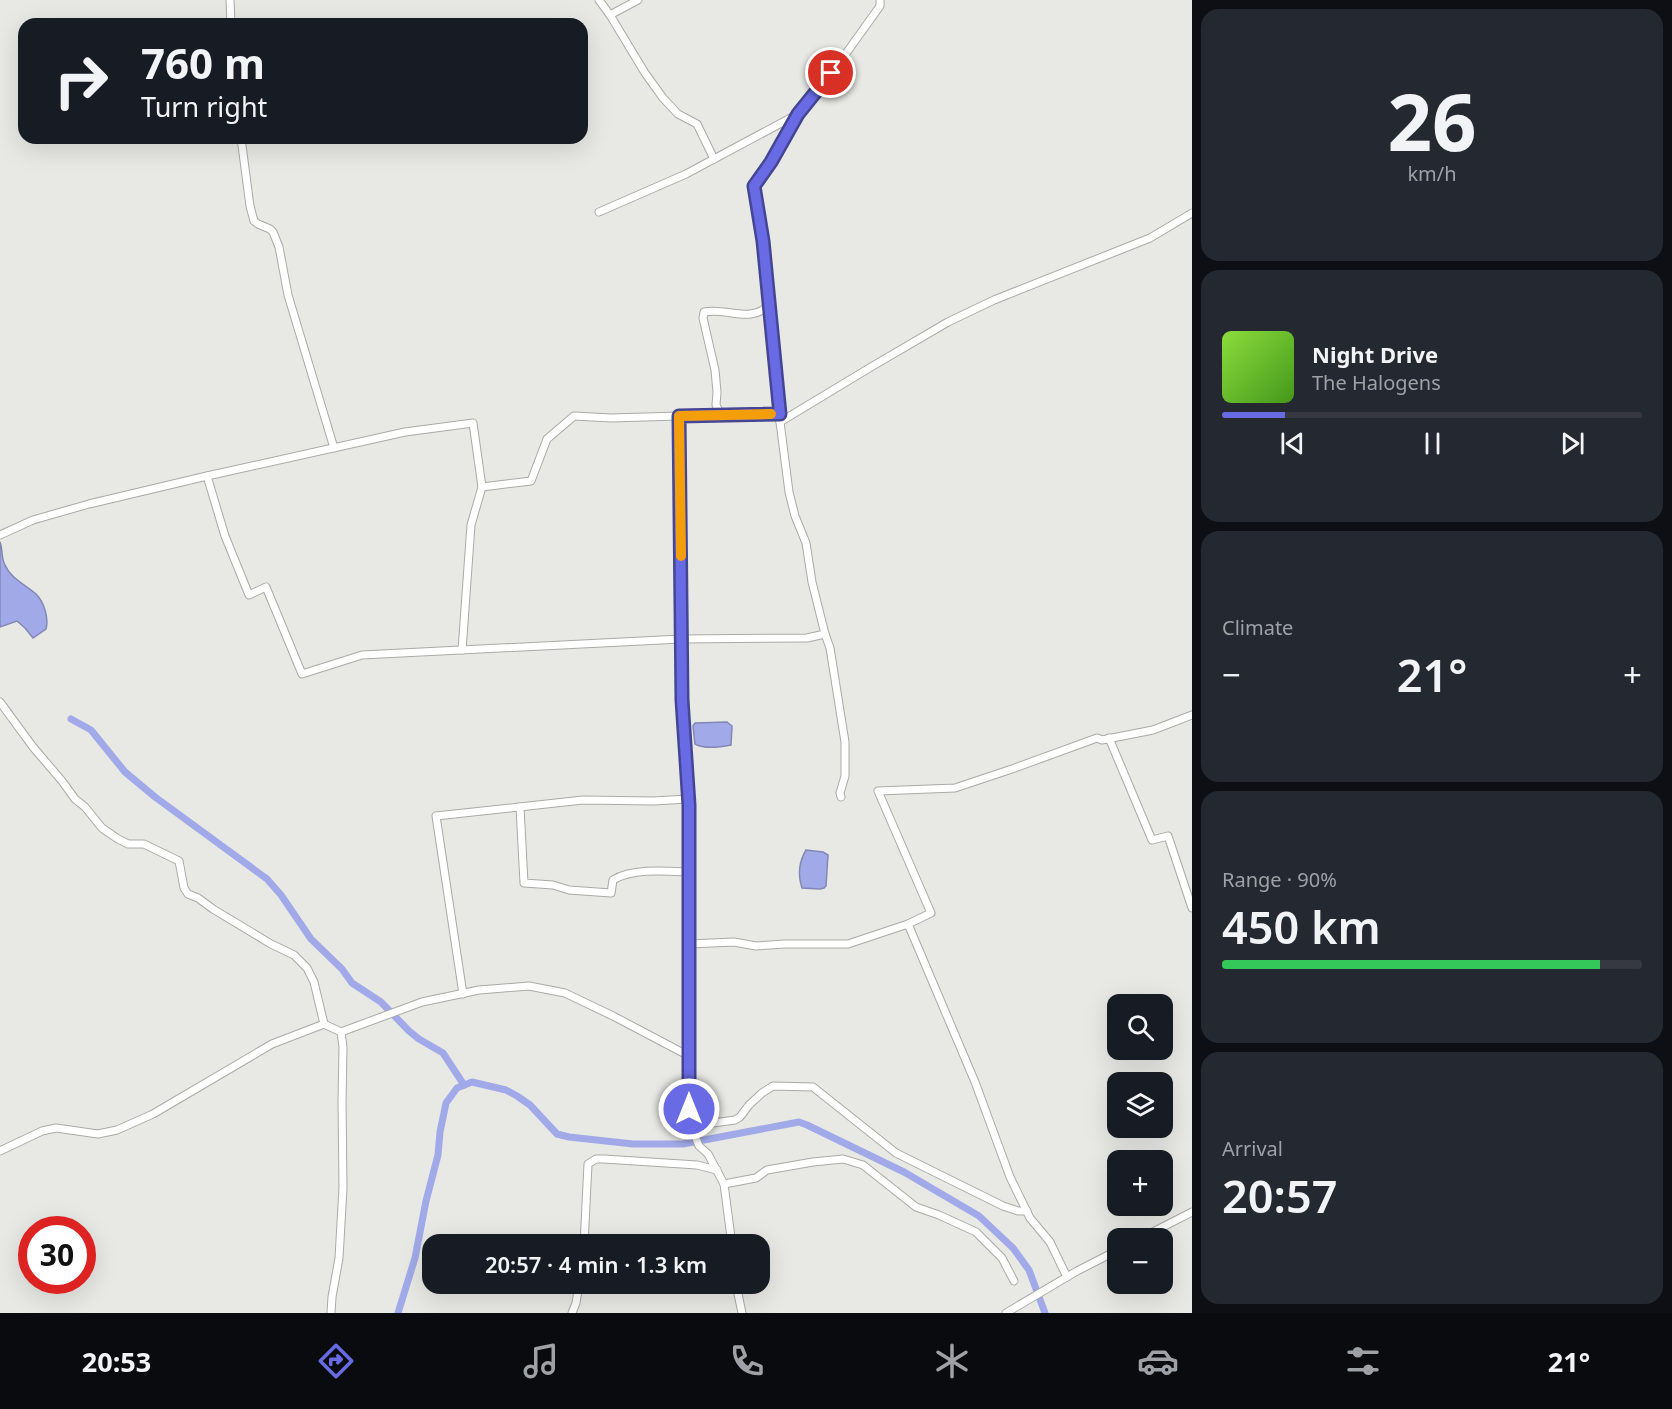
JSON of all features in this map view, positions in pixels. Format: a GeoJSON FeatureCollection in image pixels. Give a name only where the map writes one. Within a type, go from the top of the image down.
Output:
{"type":"FeatureCollection","features":[{"type":"Feature","properties":{"kind":"street"},"geometry":{"type":"LineString","coordinates":[[230,0],[231,18]]}},
{"type":"Feature","properties":{"kind":"street"},"geometry":{"type":"LineString","coordinates":[[599,0],[663,98],[678,114],[697,124],[714,159]]}},
{"type":"Feature","properties":{"kind":"street"},"geometry":{"type":"LineString","coordinates":[[610,15],[638,0]]}},
{"type":"Feature","properties":{"kind":"street"},"geometry":{"type":"LineString","coordinates":[[841,797],[845,776],[845,742],[830,648],[812,582],[806,543],[795,516],[789,492],[763,241],[754,186],[771,162],[798,114],[880,6],[880,0]]}},
{"type":"Feature","properties":{"kind":"street"},"geometry":{"type":"LineString","coordinates":[[599,212],[686,174],[798,114]]}},
{"type":"Feature","properties":{"kind":"street"},"geometry":{"type":"LineString","coordinates":[[242,144],[254,221],[270,229],[279,248],[288,295],[334,448]]}},
{"type":"Feature","properties":{"kind":"street"},"geometry":{"type":"LineString","coordinates":[[780,422],[948,322],[993,300],[1150,238],[1192,213]]}},
{"type":"Feature","properties":{"kind":"street"},"geometry":{"type":"LineString","coordinates":[[717,415],[719,411],[716,405],[715,370],[703,318],[704,312],[749,315],[764,310],[770,305]]}},
{"type":"Feature","properties":{"kind":"street"},"geometry":{"type":"LineString","coordinates":[[482,487],[531,481],[547,439],[574,416],[611,418],[780,414]]}},
{"type":"Feature","properties":{"kind":"street"},"geometry":{"type":"LineString","coordinates":[[679,416],[682,700],[688,799],[689,1109],[691,1126],[699,1146],[708,1154],[724,1184],[731,1234]]}},
{"type":"Feature","properties":{"kind":"street"},"geometry":{"type":"LineString","coordinates":[[0,535],[33,520],[78,507],[207,476],[405,432],[473,423],[482,487],[471,525],[462,650]]}},
{"type":"Feature","properties":{"kind":"street"},"geometry":{"type":"LineString","coordinates":[[207,476],[225,537],[249,595],[266,587],[302,674],[362,655],[681,639],[807,638],[825,634]]}},
{"type":"Feature","properties":{"kind":"street"},"geometry":{"type":"LineString","coordinates":[[0,702],[75,799],[85,807],[102,828],[128,844],[144,844],[179,861],[184,888],[188,894],[294,956],[307,968],[314,982],[324,1024]]}},
{"type":"Feature","properties":{"kind":"street"},"geometry":{"type":"LineString","coordinates":[[689,944],[734,942],[756,946],[848,944],[908,924],[931,913],[878,791],[955,788],[1097,738],[1102,740],[1153,730],[1192,715]]}},
{"type":"Feature","properties":{"kind":"street"},"geometry":{"type":"LineString","coordinates":[[1109,738],[1152,840],[1168,836],[1192,908]]}},
{"type":"Feature","properties":{"kind":"street"},"geometry":{"type":"LineString","coordinates":[[463,994],[436,816],[583,800],[688,799]]}},
{"type":"Feature","properties":{"kind":"street"},"geometry":{"type":"LineString","coordinates":[[520,807],[524,883],[553,885],[569,890],[611,893],[613,880],[631,873],[665,870],[689,872]]}},
{"type":"Feature","properties":{"kind":"street"},"geometry":{"type":"LineString","coordinates":[[908,924],[970,1071],[1010,1178],[1030,1218],[1050,1242],[1066,1278]]}},
{"type":"Feature","properties":{"kind":"street"},"geometry":{"type":"LineString","coordinates":[[0,1151],[42,1131],[56,1128],[98,1134],[117,1130],[153,1114],[272,1044],[324,1024],[341,1032],[422,1002],[479,990],[529,986],[565,993],[689,1056]]}},
{"type":"Feature","properties":{"kind":"street"},"geometry":{"type":"LineString","coordinates":[[331,1313],[339,1258],[343,1188],[343,1047],[341,1032]]}},
{"type":"Feature","properties":{"kind":"street"},"geometry":{"type":"LineString","coordinates":[[691,1126],[735,1120],[762,1093],[773,1086],[813,1087],[896,1153],[1003,1206],[1018,1211],[1027,1211]]}},
{"type":"Feature","properties":{"kind":"street"},"geometry":{"type":"LineString","coordinates":[[724,1184],[756,1178],[767,1170],[813,1162],[843,1159],[863,1165],[916,1207],[976,1232],[1002,1258],[1014,1281]]}},
{"type":"Feature","properties":{"kind":"street"},"geometry":{"type":"LineString","coordinates":[[585,1234],[588,1164],[596,1160],[697,1165],[717,1170]]}},
{"type":"Feature","properties":{"kind":"street"},"geometry":{"type":"LineString","coordinates":[[1161,1228],[1192,1212]]}},
{"type":"Feature","properties":{"kind":"street"},"geometry":{"type":"LineString","coordinates":[[1006,1313],[1107,1256]]}},
{"type":"Feature","properties":{"kind":"street"},"geometry":{"type":"LineString","coordinates":[[572,1313],[577,1294]]}},
{"type":"Feature","properties":{"kind":"street"},"geometry":{"type":"LineString","coordinates":[[738,1294],[742,1313]]}},
{"type":"Feature","properties":{"kind":"water"},"geometry":{"type":"Polygon","coordinates":[[[0,542],[3,560],[8,570],[36,594],[45,610],[46,629],[33,638],[17,621],[0,627],[0,542]]]}},
{"type":"Feature","properties":{"kind":"water"},"geometry":{"type":"Polygon","coordinates":[[[727,722],[732,726],[731,745],[708,747],[695,744],[693,726],[695,723],[727,722]]]}},
{"type":"Feature","properties":{"kind":"water"},"geometry":{"type":"Polygon","coordinates":[[[806,850],[823,852],[828,855],[824,888],[802,888],[800,869],[806,850]]]}},
{"type":"Feature","properties":{"kind":"waterway"},"geometry":{"type":"LineString","coordinates":[[71,719],[91,730],[125,772],[155,797],[267,879],[281,895],[311,939],[342,969],[352,983],[381,1002],[419,1039],[443,1053],[464,1085]]}},
{"type":"Feature","properties":{"kind":"waterway"},"geometry":{"type":"LineString","coordinates":[[398,1313],[415,1258],[438,1155],[446,1103],[457,1088],[472,1082],[506,1090],[517,1096],[530,1105],[557,1134],[569,1137],[633,1144],[683,1144],[799,1122],[807,1125],[904,1172],[979,1216],[1013,1248],[1029,1270],[1045,1313]]}},
{"type":"Feature","properties":{"kind":"slow traffic"},"geometry":{"type":"LineString","coordinates":[[681,556],[679,416],[771,414]]}},
{"type":"Feature","properties":{"kind":"route"},"geometry":{"type":"LineString","coordinates":[[689,1109],[689,805],[682,700],[679,416],[780,414],[763,241],[754,186],[771,162],[798,114],[831,73]]}}]}
